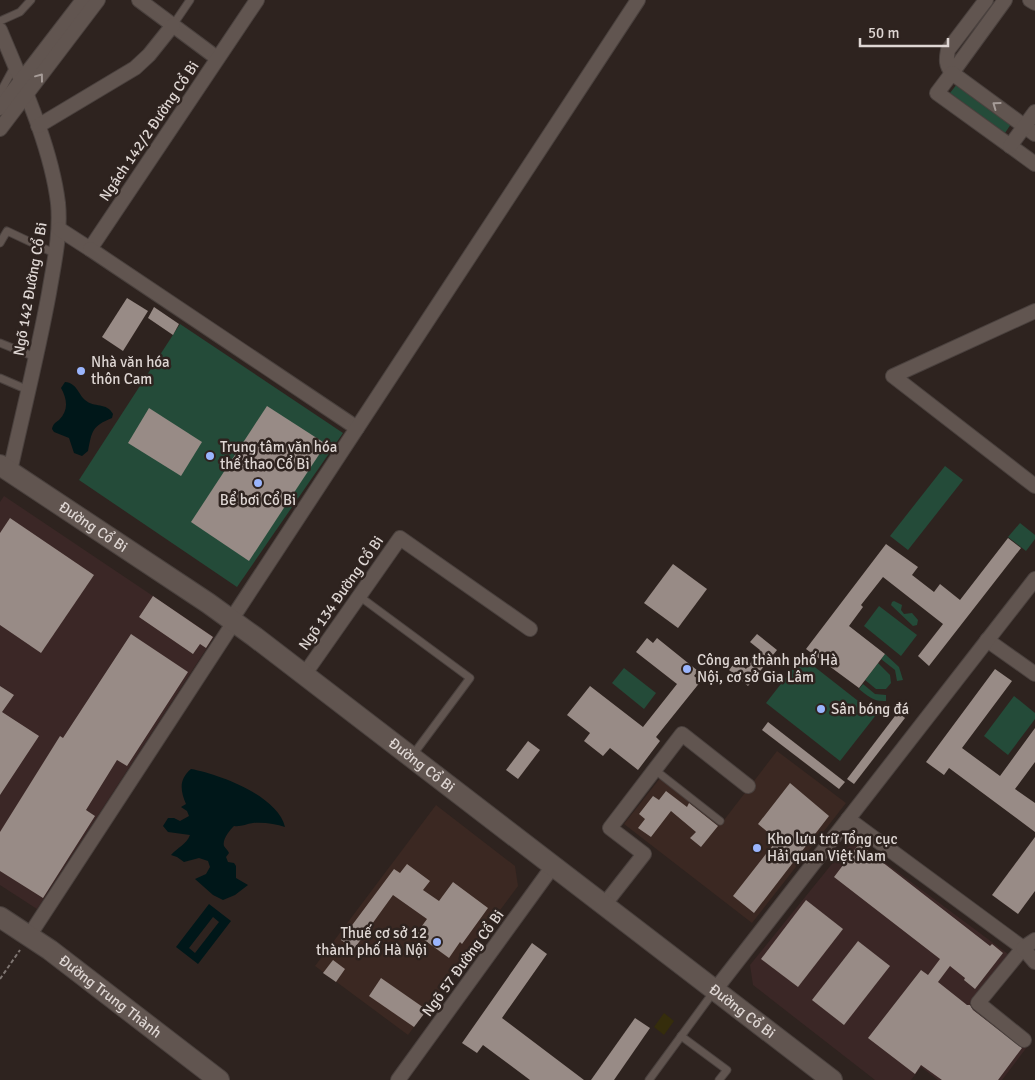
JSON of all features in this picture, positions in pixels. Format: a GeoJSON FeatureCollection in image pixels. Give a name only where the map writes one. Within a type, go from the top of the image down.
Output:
{"type":"FeatureCollection","features":[{"type":"Feature","properties":{"kind":"main road","name":"Đường Cổ Bi"},"geometry":{"type":"LineString","coordinates":[[5,468],[233,621],[832,1080]]}},
{"type":"Feature","properties":{"kind":"main road","name":"Đường Trung Thành"},"geometry":{"type":"LineString","coordinates":[[0,917],[50,950],[219,1080]]}},
{"type":"Feature","properties":{"kind":"street"},"geometry":{"type":"LineString","coordinates":[[0,129],[23,88],[83,0]]}},
{"type":"Feature","properties":{"kind":"street"},"geometry":{"type":"LineString","coordinates":[[0,108],[23,88],[98,0]]}},
{"type":"Feature","properties":{"kind":"street"},"geometry":{"type":"LineString","coordinates":[[139,0],[217,58]]}},
{"type":"Feature","properties":{"kind":"street","name":"Ngách 142/2 Đường Cổ Bi"},"geometry":{"type":"LineString","coordinates":[[90,249],[257,0]]}},
{"type":"Feature","properties":{"kind":"street"},"geometry":{"type":"LineString","coordinates":[[29,936],[357,428],[638,0]]}},
{"type":"Feature","properties":{"kind":"street"},"geometry":{"type":"LineString","coordinates":[[986,0],[948,50],[946,59],[948,67],[952,73],[1030,130]]}},
{"type":"Feature","properties":{"kind":"street"},"geometry":{"type":"LineString","coordinates":[[1005,0],[937,92],[1035,164]]}},
{"type":"Feature","properties":{"kind":"street"},"geometry":{"type":"LineString","coordinates":[[1030,0],[1035,3]]}},
{"type":"Feature","properties":{"kind":"street"},"geometry":{"type":"LineString","coordinates":[[38,126],[135,68],[149,55],[173,25]]}},
{"type":"Feature","properties":{"kind":"street","name":"Ngõ 142 Đường Cổ Bi"},"geometry":{"type":"LineString","coordinates":[[0,30],[38,126],[55,186],[58,201],[59,229],[56,254],[28,390],[5,468]]}},
{"type":"Feature","properties":{"kind":"street"},"geometry":{"type":"LineString","coordinates":[[1010,146],[1030,130],[1035,112]]}},
{"type":"Feature","properties":{"kind":"street"},"geometry":{"type":"LineString","coordinates":[[59,229],[357,428]]}},
{"type":"Feature","properties":{"kind":"street"},"geometry":{"type":"LineString","coordinates":[[1035,311],[893,376],[1035,486]]}},
{"type":"Feature","properties":{"kind":"street","name":"Ngõ 134 Đường Cổ Bi"},"geometry":{"type":"LineString","coordinates":[[304,675],[400,538],[530,629]]}},
{"type":"Feature","properties":{"kind":"street"},"geometry":{"type":"LineString","coordinates":[[715,990],[1035,579]]}},
{"type":"Feature","properties":{"kind":"street"},"geometry":{"type":"LineString","coordinates":[[987,640],[1035,674]]}},
{"type":"Feature","properties":{"kind":"street"},"geometry":{"type":"LineString","coordinates":[[604,905],[644,854],[610,828],[682,734],[748,786]]}},
{"type":"Feature","properties":{"kind":"street"},"geometry":{"type":"LineString","coordinates":[[848,819],[1023,948],[1035,962]]}},
{"type":"Feature","properties":{"kind":"street","name":"Ngõ 57 Đường Cổ Bi"},"geometry":{"type":"LineString","coordinates":[[398,1080],[553,866]]}},
{"type":"Feature","properties":{"kind":"street"},"geometry":{"type":"LineString","coordinates":[[1024,1040],[978,1003],[1023,948],[1035,940]]}},
{"type":"Feature","properties":{"kind":"lane"},"geometry":{"type":"LineString","coordinates":[[0,21],[20,12],[31,0]]}},
{"type":"Feature","properties":{"kind":"lane"},"geometry":{"type":"LineString","coordinates":[[173,25],[190,0]]}},
{"type":"Feature","properties":{"kind":"lane"},"geometry":{"type":"LineString","coordinates":[[0,93],[14,67]]}},
{"type":"Feature","properties":{"kind":"lane"},"geometry":{"type":"LineString","coordinates":[[0,243],[7,231],[56,254]]}},
{"type":"Feature","properties":{"kind":"lane"},"geometry":{"type":"LineString","coordinates":[[0,343],[35,357]]}},
{"type":"Feature","properties":{"kind":"lane"},"geometry":{"type":"LineString","coordinates":[[0,378],[28,390]]}},
{"type":"Feature","properties":{"kind":"lane"},"geometry":{"type":"LineString","coordinates":[[359,596],[470,678],[412,757]]}},
{"type":"Feature","properties":{"kind":"lane"},"geometry":{"type":"LineString","coordinates":[[655,770],[720,821]]}},
{"type":"Feature","properties":{"kind":"lane"},"geometry":{"type":"LineString","coordinates":[[649,1080],[715,990]]}},
{"type":"Feature","properties":{"kind":"lane"},"geometry":{"type":"LineString","coordinates":[[682,1036],[727,1070],[719,1080]]}},
{"type":"Feature","properties":{"kind":"path"},"geometry":{"type":"LineString","coordinates":[[0,979],[29,936]]}},
{"type":"Feature","properties":{"kind":"shaded area"},"geometry":{"type":"Polygon","coordinates":[[[65,382],[72,384],[85,400],[92,404],[104,406],[113,414],[112,418],[100,424],[94,430],[88,451],[82,456],[74,453],[69,438],[54,432],[52,429],[66,408],[65,396],[61,388],[65,382]]]}},
{"type":"Feature","properties":{"kind":"shaded area"},"geometry":{"type":"Polygon","coordinates":[[[4,496],[214,637],[37,909],[0,885],[0,502],[4,496]]]}},
{"type":"Feature","properties":{"kind":"shaded area","name":"Kho lưu trữ Tổng cục Hải quan Việt Nam"},"geometry":{"type":"Polygon","coordinates":[[[777,751],[846,803],[752,923],[624,824],[661,777],[721,824],[777,751]]]}},
{"type":"Feature","properties":{"kind":"shaded area"},"geometry":{"type":"Polygon","coordinates":[[[191,769],[231,781],[260,796],[280,816],[285,827],[250,823],[234,826],[230,830],[224,843],[229,853],[226,857],[228,862],[234,863],[236,866],[236,878],[248,885],[235,895],[223,900],[213,895],[195,879],[206,874],[210,867],[208,861],[199,858],[184,862],[171,855],[184,844],[190,835],[168,832],[163,826],[168,818],[180,821],[189,816],[187,811],[181,807],[186,804],[182,785],[184,777],[191,769]]]}},
{"type":"Feature","properties":{"kind":"shaded area"},"geometry":{"type":"Polygon","coordinates":[[[436,805],[515,866],[518,886],[408,1035],[315,966],[436,805]]]}},
{"type":"Feature","properties":{"kind":"shaded area"},"geometry":{"type":"Polygon","coordinates":[[[860,844],[1008,954],[970,1004],[1027,1047],[1002,1080],[938,1080],[921,1067],[911,1080],[875,1080],[753,985],[750,965],[844,849],[860,844]]]}},
{"type":"Feature","properties":{"kind":"shaded area"},"geometry":{"type":"Polygon","coordinates":[[[209,904],[231,921],[198,964],[176,947],[209,904]],[[213,917],[189,948],[195,953],[219,922],[213,917]]]}},
{"type":"Feature","properties":{"kind":"green space"},"geometry":{"type":"Polygon","coordinates":[[[957,84],[1011,124],[1005,133],[950,93],[957,84]]]}},
{"type":"Feature","properties":{"kind":"green space","name":"Trung tâm văn hóa thể thao Cổ Bi"},"geometry":{"type":"Polygon","coordinates":[[[180,324],[343,433],[237,587],[79,480],[180,324]]]}},
{"type":"Feature","properties":{"kind":"green space"},"geometry":{"type":"Polygon","coordinates":[[[945,466],[963,480],[908,550],[890,536],[945,466]]]}},
{"type":"Feature","properties":{"kind":"green space"},"geometry":{"type":"Polygon","coordinates":[[[1020,523],[1035,535],[1035,539],[1026,551],[1008,537],[1020,523]]]}},
{"type":"Feature","properties":{"kind":"green space"},"geometry":{"type":"Polygon","coordinates":[[[894,601],[902,605],[901,610],[904,614],[912,613],[918,620],[917,625],[913,626],[891,605],[894,601]]]}},
{"type":"Feature","properties":{"kind":"green space"},"geometry":{"type":"Polygon","coordinates":[[[879,606],[917,635],[901,656],[864,626],[879,606]]]}},
{"type":"Feature","properties":{"kind":"green space"},"geometry":{"type":"Polygon","coordinates":[[[885,654],[899,667],[903,680],[897,681],[895,670],[881,659],[885,654]]]}},
{"type":"Feature","properties":{"kind":"green space","name":"Sân bóng đá"},"geometry":{"type":"Polygon","coordinates":[[[802,657],[876,715],[840,761],[766,703],[802,657]]]}},
{"type":"Feature","properties":{"kind":"green space"},"geometry":{"type":"Polygon","coordinates":[[[878,663],[890,675],[891,683],[886,689],[876,689],[865,680],[878,663]]]}},
{"type":"Feature","properties":{"kind":"green space"},"geometry":{"type":"Polygon","coordinates":[[[624,668],[656,693],[644,709],[612,683],[624,668]]]}},
{"type":"Feature","properties":{"kind":"green space"},"geometry":{"type":"Polygon","coordinates":[[[863,684],[875,694],[886,695],[886,701],[875,699],[865,694],[859,689],[863,684]]]}},
{"type":"Feature","properties":{"kind":"green space"},"geometry":{"type":"Polygon","coordinates":[[[1014,696],[1035,713],[1035,719],[1008,755],[984,736],[1014,696]]]}},
{"type":"Feature","properties":{"kind":"sand"},"geometry":{"type":"Polygon","coordinates":[[[664,1013],[674,1021],[664,1035],[654,1027],[664,1013]]]}},
{"type":"Feature","properties":{"kind":"building"},"geometry":{"type":"Polygon","coordinates":[[[127,298],[148,311],[123,351],[102,337],[127,298]]]}},
{"type":"Feature","properties":{"kind":"building"},"geometry":{"type":"Polygon","coordinates":[[[154,307],[179,324],[173,335],[148,318],[154,307]]]}},
{"type":"Feature","properties":{"kind":"building","name":"Bể bơi Cổ Bi"},"geometry":{"type":"Polygon","coordinates":[[[267,406],[326,444],[249,561],[191,522],[267,406]]]}},
{"type":"Feature","properties":{"kind":"building"},"geometry":{"type":"Polygon","coordinates":[[[149,408],[202,442],[181,476],[128,443],[149,408]]]}},
{"type":"Feature","properties":{"kind":"building"},"geometry":{"type":"Polygon","coordinates":[[[10,518],[94,575],[41,653],[0,625],[0,533],[10,518]]]}},
{"type":"Feature","properties":{"kind":"building"},"geometry":{"type":"Polygon","coordinates":[[[1008,538],[1021,548],[929,666],[918,656],[943,624],[883,577],[861,605],[863,607],[849,626],[885,654],[859,688],[806,649],[886,544],[918,567],[912,575],[934,592],[940,584],[960,600],[1008,538]]]}},
{"type":"Feature","properties":{"kind":"building"},"geometry":{"type":"Polygon","coordinates":[[[673,564],[707,589],[678,628],[644,603],[673,564]]]}},
{"type":"Feature","properties":{"kind":"building"},"geometry":{"type":"Polygon","coordinates":[[[153,596],[213,637],[206,648],[200,644],[193,654],[139,617],[153,596]]]}},
{"type":"Feature","properties":{"kind":"building"},"geometry":{"type":"Polygon","coordinates":[[[131,634],[188,672],[127,766],[117,760],[86,810],[95,816],[43,898],[0,871],[0,832],[60,736],[63,738],[131,634]]]}},
{"type":"Feature","properties":{"kind":"building"},"geometry":{"type":"Polygon","coordinates":[[[757,634],[777,650],[748,686],[729,670],[736,661],[746,669],[760,650],[750,642],[757,634]]]}},
{"type":"Feature","properties":{"kind":"building"},"geometry":{"type":"Polygon","coordinates":[[[647,638],[653,643],[657,638],[698,671],[694,676],[701,681],[656,737],[660,741],[638,770],[610,748],[603,756],[584,741],[590,733],[567,715],[590,686],[643,727],[677,684],[636,652],[647,638]]]}},
{"type":"Feature","properties":{"kind":"building"},"geometry":{"type":"Polygon","coordinates":[[[995,669],[1012,681],[962,748],[1000,776],[1035,728],[1035,762],[1015,789],[1035,803],[1035,832],[949,768],[944,775],[926,762],[995,669]]]}},
{"type":"Feature","properties":{"kind":"building"},"geometry":{"type":"Polygon","coordinates":[[[0,686],[14,695],[2,712],[39,736],[0,795],[0,686]]]}},
{"type":"Feature","properties":{"kind":"building"},"geometry":{"type":"Polygon","coordinates":[[[898,712],[905,718],[854,784],[847,779],[898,712]]]}},
{"type":"Feature","properties":{"kind":"building"},"geometry":{"type":"Polygon","coordinates":[[[768,722],[845,782],[839,789],[762,730],[768,722]]]}},
{"type":"Feature","properties":{"kind":"building"},"geometry":{"type":"Polygon","coordinates":[[[528,741],[540,750],[518,779],[506,770],[528,741]]]}},
{"type":"Feature","properties":{"kind":"building"},"geometry":{"type":"Polygon","coordinates":[[[790,783],[829,816],[754,913],[733,896],[777,840],[758,824],[790,783]]]}},
{"type":"Feature","properties":{"kind":"building"},"geometry":{"type":"Polygon","coordinates":[[[666,791],[687,807],[689,803],[718,826],[701,847],[690,838],[696,832],[671,811],[651,837],[638,828],[645,819],[639,814],[653,796],[659,800],[666,791]]]}},
{"type":"Feature","properties":{"kind":"building"},"geometry":{"type":"Polygon","coordinates":[[[1035,837],[1035,891],[1018,914],[992,895],[1035,837]]]}},
{"type":"Feature","properties":{"kind":"building"},"geometry":{"type":"Polygon","coordinates":[[[859,844],[990,946],[992,944],[1003,953],[975,989],[950,966],[938,982],[967,1005],[970,1005],[973,1010],[1022,1048],[998,1080],[942,1080],[921,1065],[915,1074],[868,1038],[921,970],[928,975],[940,959],[834,877],[859,844]]]}},
{"type":"Feature","properties":{"kind":"building"},"geometry":{"type":"Polygon","coordinates":[[[407,864],[430,881],[423,890],[439,901],[453,882],[488,908],[462,944],[460,942],[449,958],[416,934],[427,919],[393,895],[354,949],[341,940],[394,869],[400,873],[407,864]]]}},
{"type":"Feature","properties":{"kind":"building"},"geometry":{"type":"Polygon","coordinates":[[[806,900],[843,929],[798,987],[761,959],[806,900]]]}},
{"type":"Feature","properties":{"kind":"building"},"geometry":{"type":"Polygon","coordinates":[[[858,941],[890,966],[844,1025],[812,1000],[858,941]]]}},
{"type":"Feature","properties":{"kind":"building"},"geometry":{"type":"Polygon","coordinates":[[[532,943],[547,954],[502,1018],[584,1080],[530,1080],[483,1045],[477,1053],[462,1043],[532,943]]]}},
{"type":"Feature","properties":{"kind":"building"},"geometry":{"type":"Polygon","coordinates":[[[333,960],[345,969],[336,982],[323,973],[333,960]]]}},
{"type":"Feature","properties":{"kind":"building"},"geometry":{"type":"Polygon","coordinates":[[[381,978],[427,1010],[414,1027],[369,996],[381,978]]]}},
{"type":"Feature","properties":{"kind":"building"},"geometry":{"type":"Polygon","coordinates":[[[635,1018],[650,1028],[614,1080],[591,1080],[635,1018]]]}},
{"type":"Feature","properties":{"kind":"place","name":"Nhà văn hóa thôn Cam"},"geometry":{"type":"Point","coordinates":[81,371]}},
{"type":"Feature","properties":{"kind":"place","name":"Trung tâm văn hóa thể thao Cổ Bi"},"geometry":{"type":"Point","coordinates":[210,456]}},
{"type":"Feature","properties":{"kind":"place","name":"Bể bơi Cổ Bi"},"geometry":{"type":"Point","coordinates":[258,483]}},
{"type":"Feature","properties":{"kind":"place","name":"Công an thành phố Hà Nội, cơ sở Gia Lâm"},"geometry":{"type":"Point","coordinates":[687,669]}},
{"type":"Feature","properties":{"kind":"place","name":"Sân bóng đá"},"geometry":{"type":"Point","coordinates":[821,709]}},
{"type":"Feature","properties":{"kind":"place","name":"Kho lưu trữ Tổng cục Hải quan Việt Nam"},"geometry":{"type":"Point","coordinates":[757,848]}},
{"type":"Feature","properties":{"kind":"place","name":"Thuế cơ sở 12 thành phố Hà Nội"},"geometry":{"type":"Point","coordinates":[437,942]}}]}
